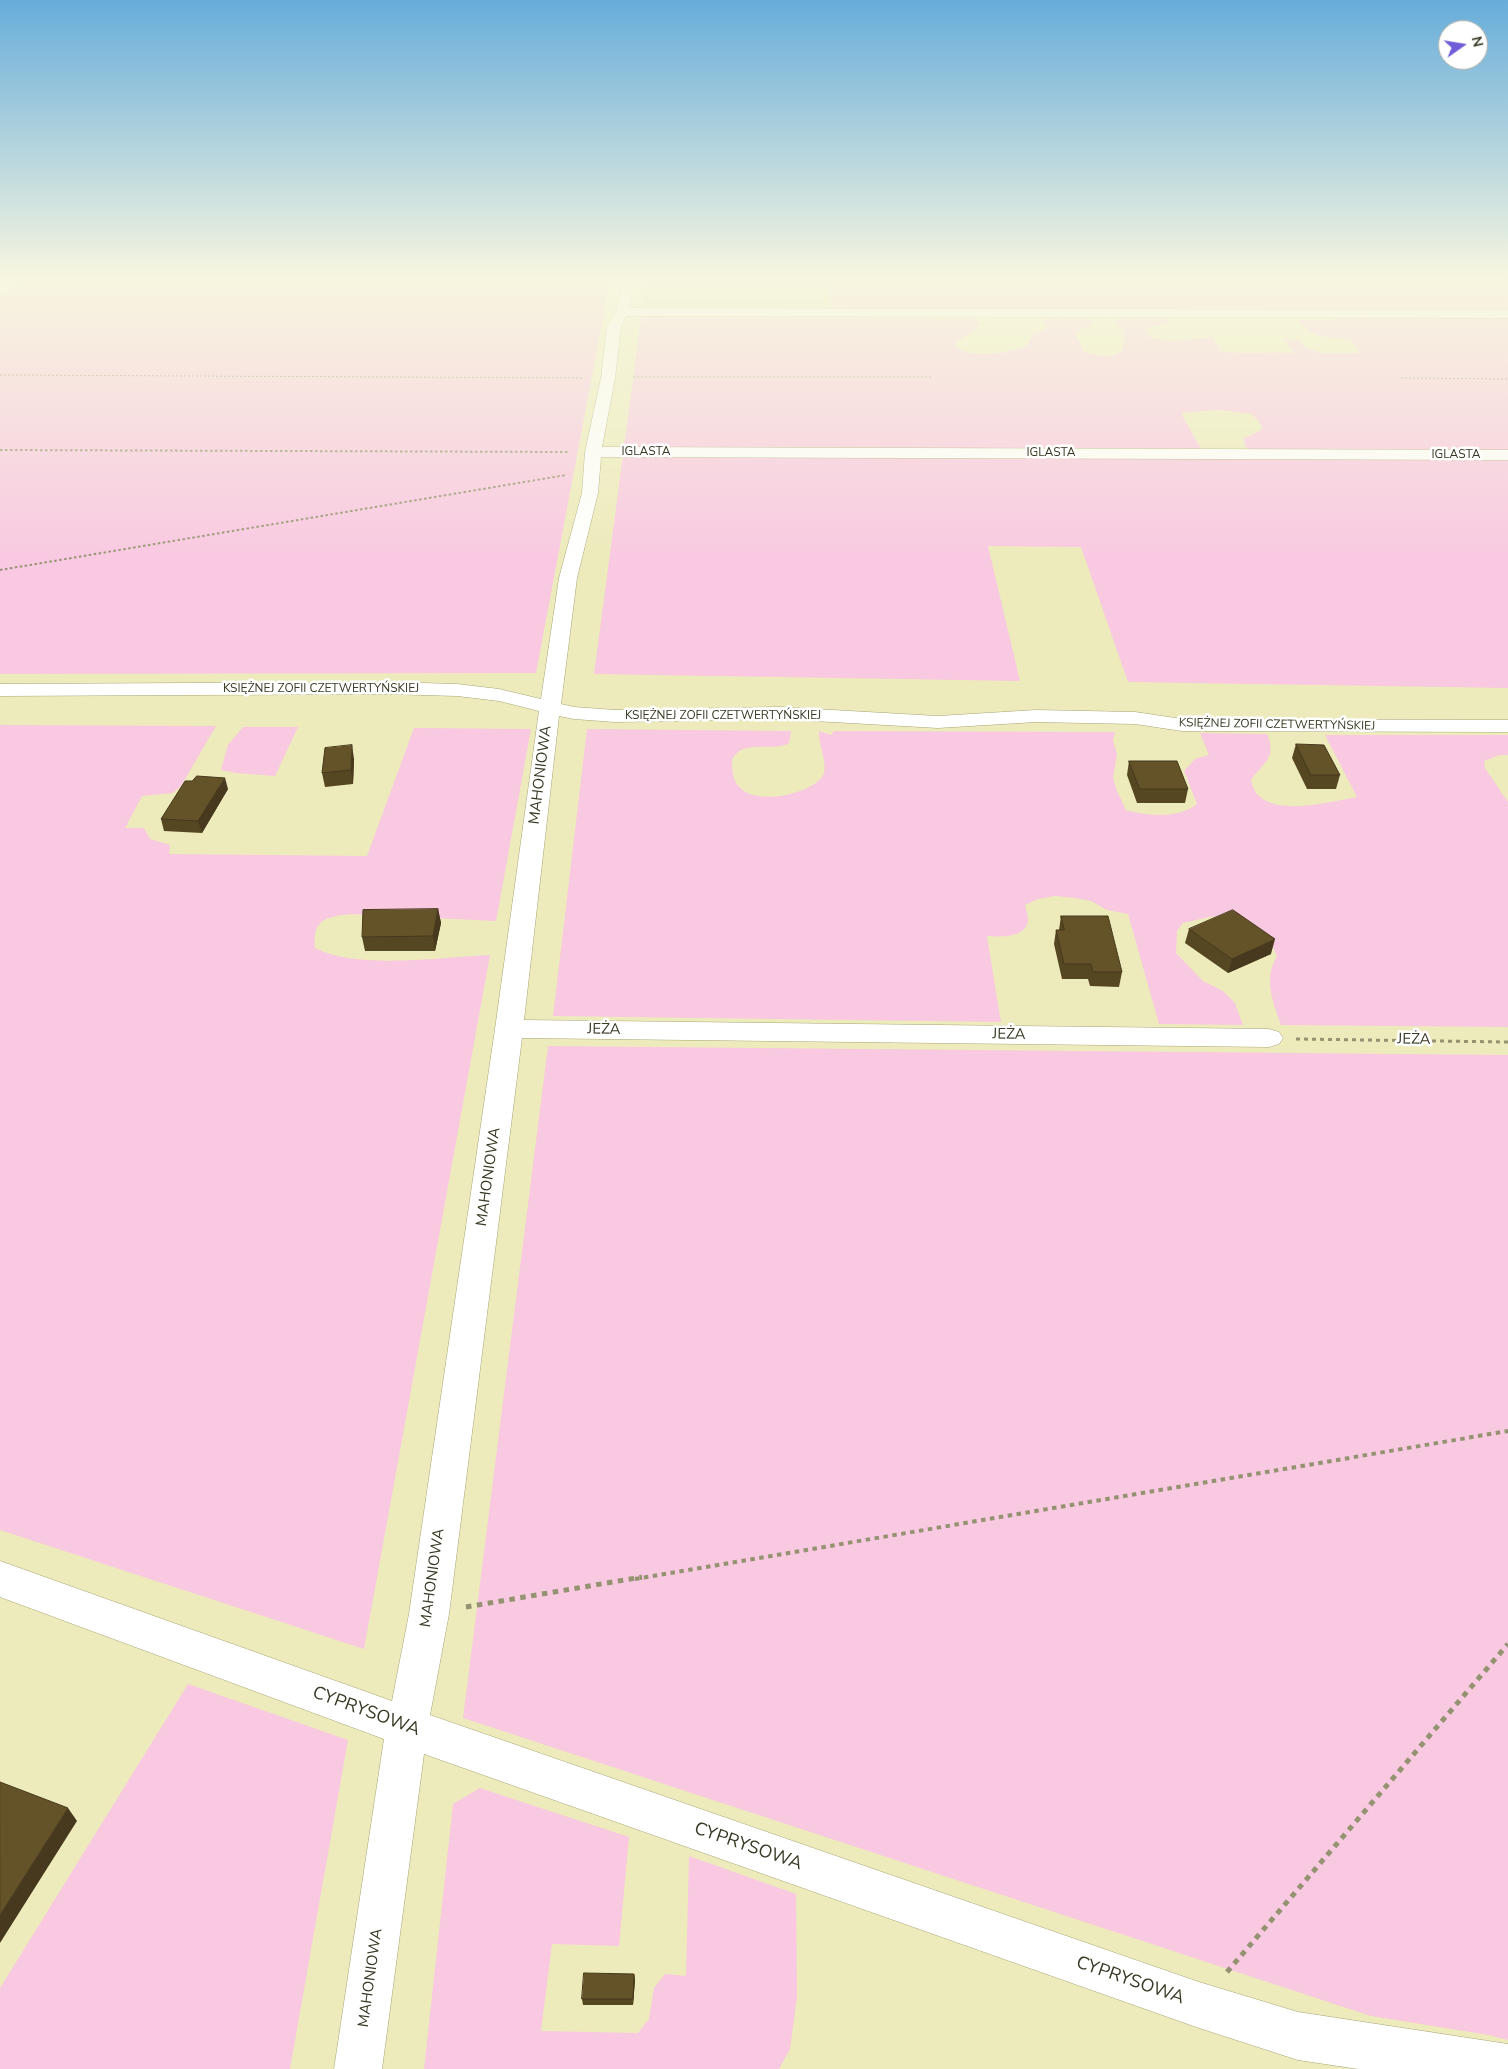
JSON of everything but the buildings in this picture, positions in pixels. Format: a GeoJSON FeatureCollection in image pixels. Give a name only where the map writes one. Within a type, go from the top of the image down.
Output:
{"type":"FeatureCollection","features":[{"type":"Feature","properties":{"kind":"street","name":"MAHONIOWA"},"geometry":{"type":"LineString","coordinates":[[358,2069],[407,1727],[429,1614],[568,578],[590,493],[593,452],[609,372]]}},
{"type":"Feature","properties":{"kind":"street","name":"IGLASTA"},"geometry":{"type":"LineString","coordinates":[[593,452],[1508,455]]}},
{"type":"Feature","properties":{"kind":"street","name":"KSIĘŻNEJ ZOFII CZETWERTYŃSKIEJ"},"geometry":{"type":"LineString","coordinates":[[0,690],[388,688],[457,690],[499,695],[574,712],[615,716],[779,713],[938,722],[1036,716],[1135,718],[1182,725],[1508,726]]}},
{"type":"Feature","properties":{"kind":"street","name":"JEŻA"},"geometry":{"type":"LineString","coordinates":[[509,1028],[1269,1038]]}},
{"type":"Feature","properties":{"kind":"street","name":"CYPRYSOWA"},"geometry":{"type":"LineString","coordinates":[[0,1579],[407,1727],[1199,2005],[1298,2036],[1508,2068]]}},
{"type":"Feature","properties":{"kind":"path"},"geometry":{"type":"LineString","coordinates":[[0,375],[608,378],[654,376],[931,377]]}},
{"type":"Feature","properties":{"kind":"path"},"geometry":{"type":"LineString","coordinates":[[1401,378],[1508,379]]}},
{"type":"Feature","properties":{"kind":"path"},"geometry":{"type":"LineString","coordinates":[[0,450],[593,452]]}},
{"type":"Feature","properties":{"kind":"path"},"geometry":{"type":"LineString","coordinates":[[0,570],[592,471]]}},
{"type":"Feature","properties":{"kind":"path","name":"JEŻA"},"geometry":{"type":"LineString","coordinates":[[1269,1038],[1508,1042]]}},
{"type":"Feature","properties":{"kind":"path"},"geometry":{"type":"LineString","coordinates":[[429,1614],[571,1588],[1508,1431]]}},
{"type":"Feature","properties":{"kind":"path"},"geometry":{"type":"LineString","coordinates":[[1199,2005],[1508,1644]]}},
{"type":"Feature","properties":{"kind":"shaded area"},"geometry":{"type":"Polygon","coordinates":[[[0,372],[593,372],[536,673],[0,674],[0,372]]]}},
{"type":"Feature","properties":{"kind":"shaded area"},"geometry":{"type":"Polygon","coordinates":[[[634,372],[1508,372],[1508,450],[1248,449],[1245,446],[1244,438],[1260,431],[1263,427],[1252,414],[1219,410],[1181,413],[1201,449],[624,447],[634,372]]]}},
{"type":"Feature","properties":{"kind":"shaded area"},"geometry":{"type":"Polygon","coordinates":[[[623,455],[1508,459],[1508,688],[1128,682],[1081,547],[988,546],[1020,681],[594,674],[623,455]]]}},
{"type":"Feature","properties":{"kind":"shaded area"},"geometry":{"type":"Polygon","coordinates":[[[0,725],[216,726],[181,786],[173,793],[142,796],[125,828],[144,828],[150,839],[170,845],[169,854],[367,856],[414,728],[531,729],[496,921],[351,914],[328,918],[316,930],[315,948],[332,955],[353,959],[400,961],[490,955],[364,1649],[0,1530],[0,725]]]}},
{"type":"Feature","properties":{"kind":"shaded area"},"geometry":{"type":"Polygon","coordinates":[[[243,727],[298,727],[275,776],[221,770],[228,745],[243,727]]]}},
{"type":"Feature","properties":{"kind":"shaded area"},"geometry":{"type":"Polygon","coordinates":[[[587,729],[791,731],[789,743],[776,747],[746,748],[732,759],[733,773],[738,786],[748,793],[762,797],[794,793],[808,788],[819,781],[825,768],[819,731],[832,735],[833,731],[1115,732],[1113,741],[1117,754],[1113,778],[1117,791],[1126,810],[1153,815],[1181,812],[1197,804],[1184,771],[1195,759],[1209,755],[1200,733],[1267,734],[1270,742],[1270,754],[1251,780],[1256,793],[1266,801],[1280,805],[1296,806],[1357,797],[1325,735],[1508,735],[1508,755],[1500,755],[1484,761],[1485,768],[1508,802],[1508,1027],[1281,1025],[1271,991],[1271,973],[1277,956],[1271,943],[1228,916],[1209,917],[1183,923],[1177,931],[1176,953],[1203,981],[1223,991],[1235,1003],[1243,1025],[1159,1024],[1128,914],[1107,910],[1091,901],[1055,896],[1038,899],[1025,905],[1028,920],[1023,930],[1018,933],[1005,936],[987,936],[1001,1022],[553,1016],[587,729]]]}},
{"type":"Feature","properties":{"kind":"shaded area"},"geometry":{"type":"Polygon","coordinates":[[[548,1046],[1508,1055],[1508,2040],[1489,2035],[1371,2016],[463,1718],[548,1046]]]}},
{"type":"Feature","properties":{"kind":"shaded area"},"geometry":{"type":"Polygon","coordinates":[[[188,1684],[348,1740],[290,2069],[0,2069],[0,1988],[188,1684]]]}},
{"type":"Feature","properties":{"kind":"shaded area"},"geometry":{"type":"Polygon","coordinates":[[[480,1788],[629,1837],[619,1946],[552,1944],[541,2031],[638,2033],[649,2019],[654,1988],[665,1974],[686,1976],[689,1856],[796,1894],[797,1997],[790,2049],[779,2069],[424,2069],[453,1804],[480,1788]]]}}]}
